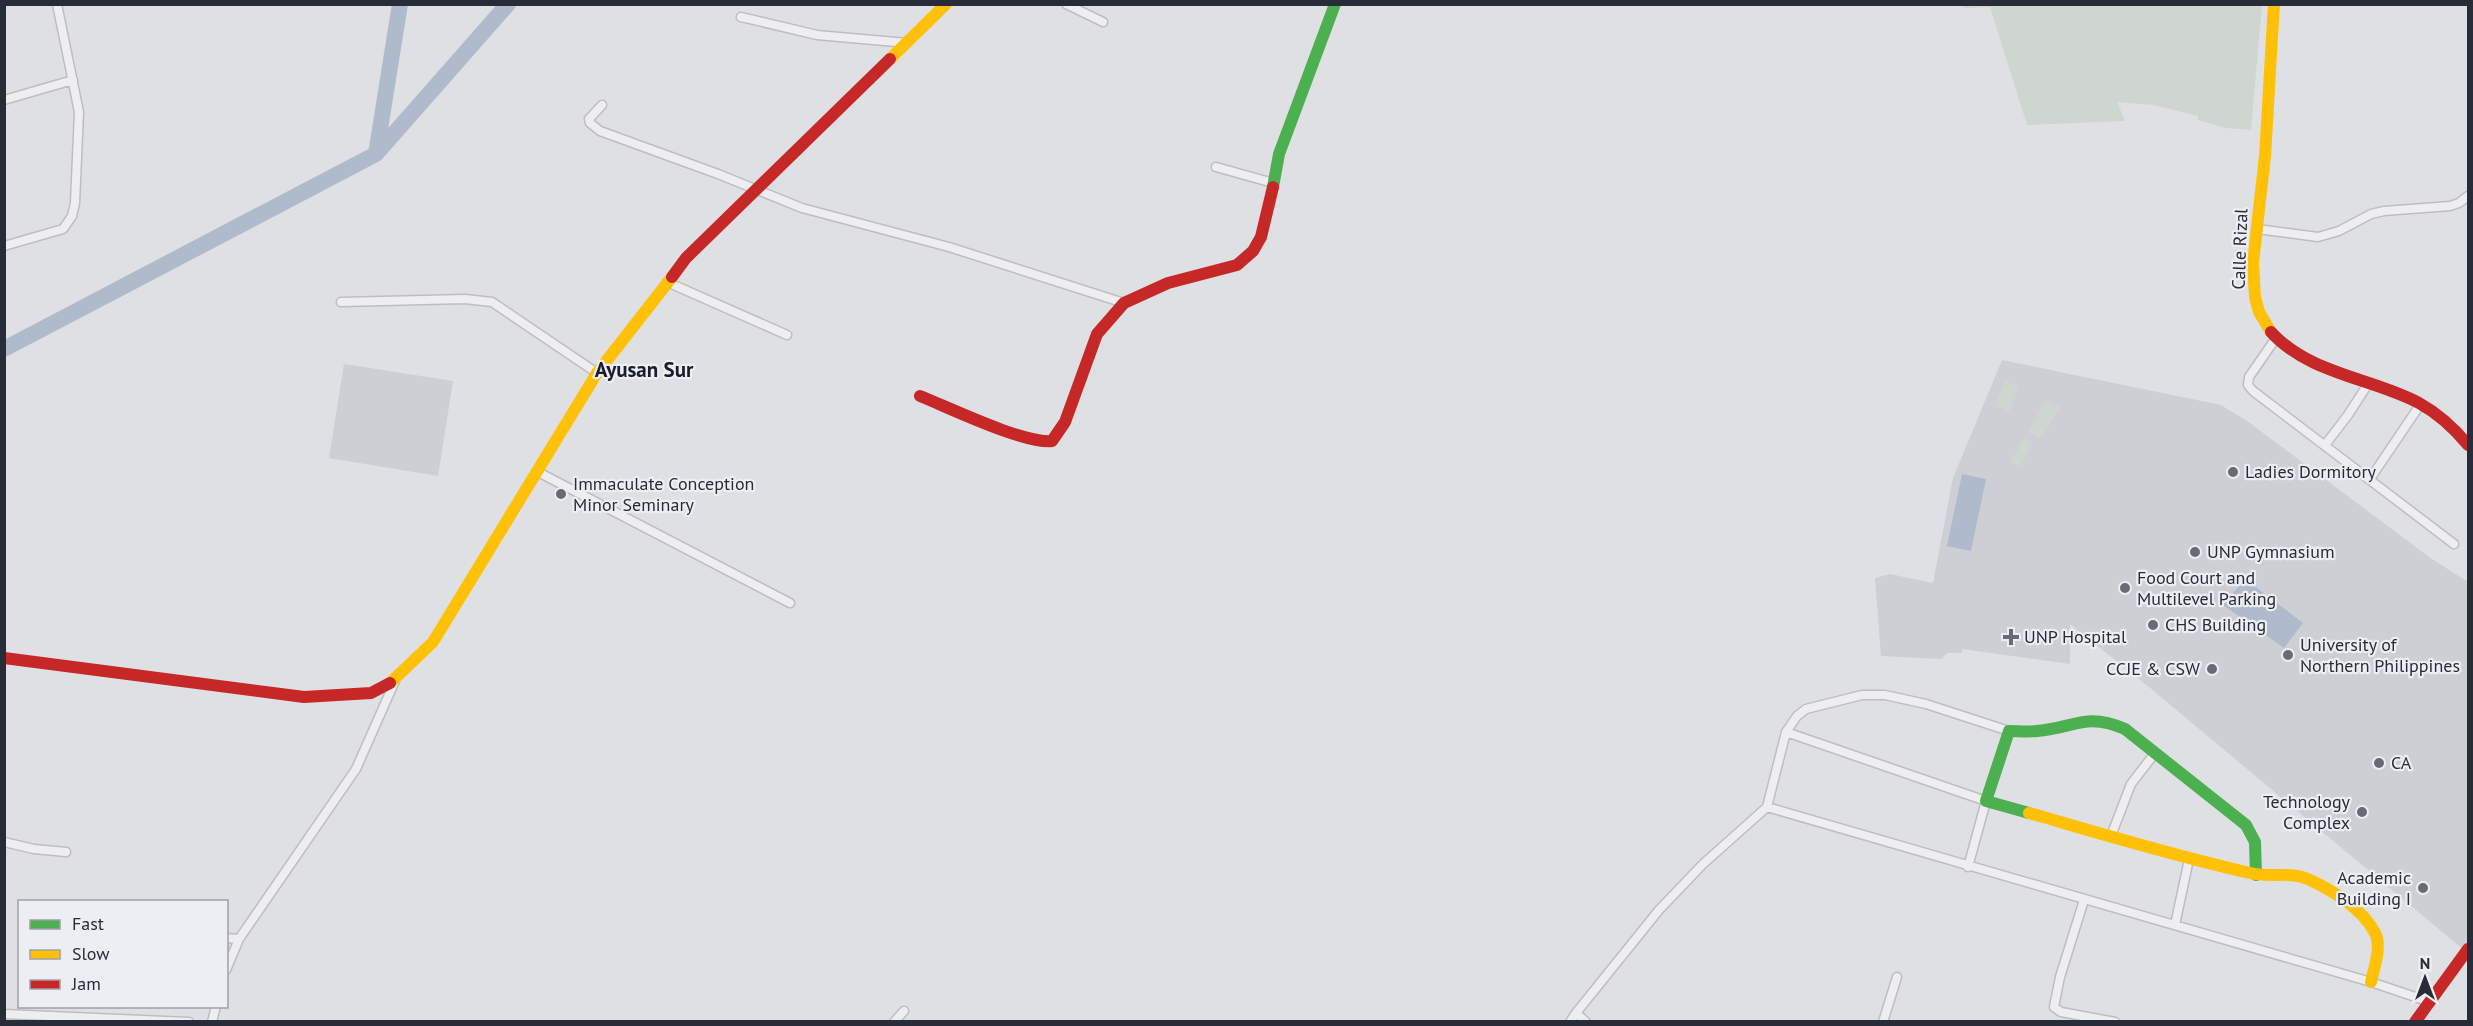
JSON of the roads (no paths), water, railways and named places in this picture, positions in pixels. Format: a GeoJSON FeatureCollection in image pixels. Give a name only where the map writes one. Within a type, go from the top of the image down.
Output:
{"type":"FeatureCollection","features":[{"type":"Feature","properties":{"kind":"street"},"geometry":{"type":"LineString","coordinates":[[4,246],[63,229],[72,216],[75,203],[80,112],[57,4]]}},
{"type":"Feature","properties":{"kind":"street"},"geometry":{"type":"LineString","coordinates":[[228,965],[239,939],[356,769],[396,681],[433,642],[597,373],[697,245],[946,4]]}},
{"type":"Feature","properties":{"kind":"street"},"geometry":{"type":"LineString","coordinates":[[1066,4],[1104,22]]}},
{"type":"Feature","properties":{"kind":"street"},"geometry":{"type":"LineString","coordinates":[[920,396],[1014,433],[1041,442],[1052,441],[1065,422],[1097,334],[1124,303],[1168,283],[1227,268],[1248,257],[1261,237],[1279,154],[1335,4]]}},
{"type":"Feature","properties":{"kind":"street","name":"Calle Rizal"},"geometry":{"type":"LineString","coordinates":[[2274,4],[2254,283],[2259,311],[2269,332],[2291,350],[2326,368],[2431,410],[2452,426],[2469,445]]}},
{"type":"Feature","properties":{"kind":"street"},"geometry":{"type":"LineString","coordinates":[[741,17],[817,35],[907,43]]}},
{"type":"Feature","properties":{"kind":"street"},"geometry":{"type":"LineString","coordinates":[[4,100],[73,80]]}},
{"type":"Feature","properties":{"kind":"street"},"geometry":{"type":"LineString","coordinates":[[602,105],[589,119],[590,123],[600,132],[836,219],[949,248],[1124,303]]}},
{"type":"Feature","properties":{"kind":"street"},"geometry":{"type":"LineString","coordinates":[[1216,166],[1273,183]]}},
{"type":"Feature","properties":{"kind":"street"},"geometry":{"type":"LineString","coordinates":[[2257,229],[2318,237],[2339,231],[2371,214],[2450,206],[2469,196]]}},
{"type":"Feature","properties":{"kind":"street"},"geometry":{"type":"LineString","coordinates":[[667,282],[787,335]]}},
{"type":"Feature","properties":{"kind":"street"},"geometry":{"type":"LineString","coordinates":[[341,302],[465,299],[492,302],[597,373]]}},
{"type":"Feature","properties":{"kind":"street"},"geometry":{"type":"LineString","coordinates":[[2276,338],[2249,377],[2248,385],[2269,406],[2325,445],[2454,544]]}},
{"type":"Feature","properties":{"kind":"street"},"geometry":{"type":"LineString","coordinates":[[2325,445],[2368,384]]}},
{"type":"Feature","properties":{"kind":"street"},"geometry":{"type":"LineString","coordinates":[[2370,479],[2420,405]]}},
{"type":"Feature","properties":{"kind":"street"},"geometry":{"type":"LineString","coordinates":[[538,472],[789,603]]}},
{"type":"Feature","properties":{"kind":"street"},"geometry":{"type":"LineString","coordinates":[[4,658],[304,697],[371,693],[396,681]]}},
{"type":"Feature","properties":{"kind":"street"},"geometry":{"type":"LineString","coordinates":[[1570,1022],[1659,910],[1703,864],[1767,807],[1785,732],[1797,716],[1806,709],[1862,695],[1886,695],[1926,704],[2009,731],[2039,731],[2075,722],[2097,721],[2125,729],[2246,825],[2255,842],[2256,875]]}},
{"type":"Feature","properties":{"kind":"street"},"geometry":{"type":"LineString","coordinates":[[1968,867],[1986,801],[2009,731]]}},
{"type":"Feature","properties":{"kind":"street"},"geometry":{"type":"LineString","coordinates":[[1785,732],[1986,801],[2189,859],[2256,875],[2296,875],[2323,886],[2350,904],[2368,922],[2377,936],[2378,953],[2371,982]]}},
{"type":"Feature","properties":{"kind":"street"},"geometry":{"type":"LineString","coordinates":[[2111,836],[2131,784],[2155,753]]}},
{"type":"Feature","properties":{"kind":"street"},"geometry":{"type":"LineString","coordinates":[[1767,807],[2371,982],[2430,1002]]}},
{"type":"Feature","properties":{"kind":"street"},"geometry":{"type":"LineString","coordinates":[[4,842],[34,849],[66,852]]}},
{"type":"Feature","properties":{"kind":"street"},"geometry":{"type":"LineString","coordinates":[[2175,925],[2189,859]]}},
{"type":"Feature","properties":{"kind":"street"},"geometry":{"type":"LineString","coordinates":[[2084,900],[2060,977],[2054,1007],[2061,1012],[2115,1022]]}},
{"type":"Feature","properties":{"kind":"street"},"geometry":{"type":"LineString","coordinates":[[228,938],[239,939]]}},
{"type":"Feature","properties":{"kind":"street"},"geometry":{"type":"LineString","coordinates":[[2415,1022],[2468,950]]}},
{"type":"Feature","properties":{"kind":"street"},"geometry":{"type":"LineString","coordinates":[[1883,1022],[1898,977]]}},
{"type":"Feature","properties":{"kind":"street"},"geometry":{"type":"LineString","coordinates":[[894,1022],[904,1011]]}},
{"type":"Feature","properties":{"kind":"street"},"geometry":{"type":"LineString","coordinates":[[4,1014],[189,1022]]}},
{"type":"Feature","properties":{"kind":"street"},"geometry":{"type":"LineString","coordinates":[[1576,1014],[1586,1022]]}},
{"type":"Feature","properties":{"kind":"water"},"geometry":{"type":"Polygon","coordinates":[[[1962,474],[1986,479],[1971,551],[1947,546],[1962,474]]]}},
{"type":"Feature","properties":{"kind":"water"},"geometry":{"type":"Polygon","coordinates":[[[2245,579],[2303,623],[2284,648],[2223,605],[2245,579]]]}},
{"type":"Feature","properties":{"kind":"waterway"},"geometry":{"type":"LineString","coordinates":[[376,154],[400,4]]}},
{"type":"Feature","properties":{"kind":"waterway"},"geometry":{"type":"LineString","coordinates":[[4,349],[376,154],[508,4]]}},
{"type":"Feature","properties":{"kind":"place","name":"Ladies Dormitory"},"geometry":{"type":"Point","coordinates":[2233,472]}},
{"type":"Feature","properties":{"kind":"place","name":"Immaculate Conception Minor Seminary"},"geometry":{"type":"Point","coordinates":[561,494]}},
{"type":"Feature","properties":{"kind":"place","name":"UNP Gymnasium"},"geometry":{"type":"Point","coordinates":[2195,552]}},
{"type":"Feature","properties":{"kind":"place","name":"Food Court and Multilevel Parking"},"geometry":{"type":"Point","coordinates":[2125,588]}},
{"type":"Feature","properties":{"kind":"place","name":"CHS Building"},"geometry":{"type":"Point","coordinates":[2153,625]}},
{"type":"Feature","properties":{"kind":"place","name":"UNP Hospital"},"geometry":{"type":"Point","coordinates":[2011,637]}},
{"type":"Feature","properties":{"kind":"place","name":"University of Northern Philippines"},"geometry":{"type":"Point","coordinates":[2288,655]}},
{"type":"Feature","properties":{"kind":"place","name":"CCJE & CSW"},"geometry":{"type":"Point","coordinates":[2212,669]}},
{"type":"Feature","properties":{"kind":"place","name":"CA"},"geometry":{"type":"Point","coordinates":[2379,763]}},
{"type":"Feature","properties":{"kind":"place","name":"Technology Complex"},"geometry":{"type":"Point","coordinates":[2362,812]}},
{"type":"Feature","properties":{"kind":"place","name":"Academic Building I"},"geometry":{"type":"Point","coordinates":[2423,888]}},
{"type":"Feature","properties":{"kind":"district","name":"Ayusan Sur"},"geometry":{"type":"Point","coordinates":[644,370]}}]}
